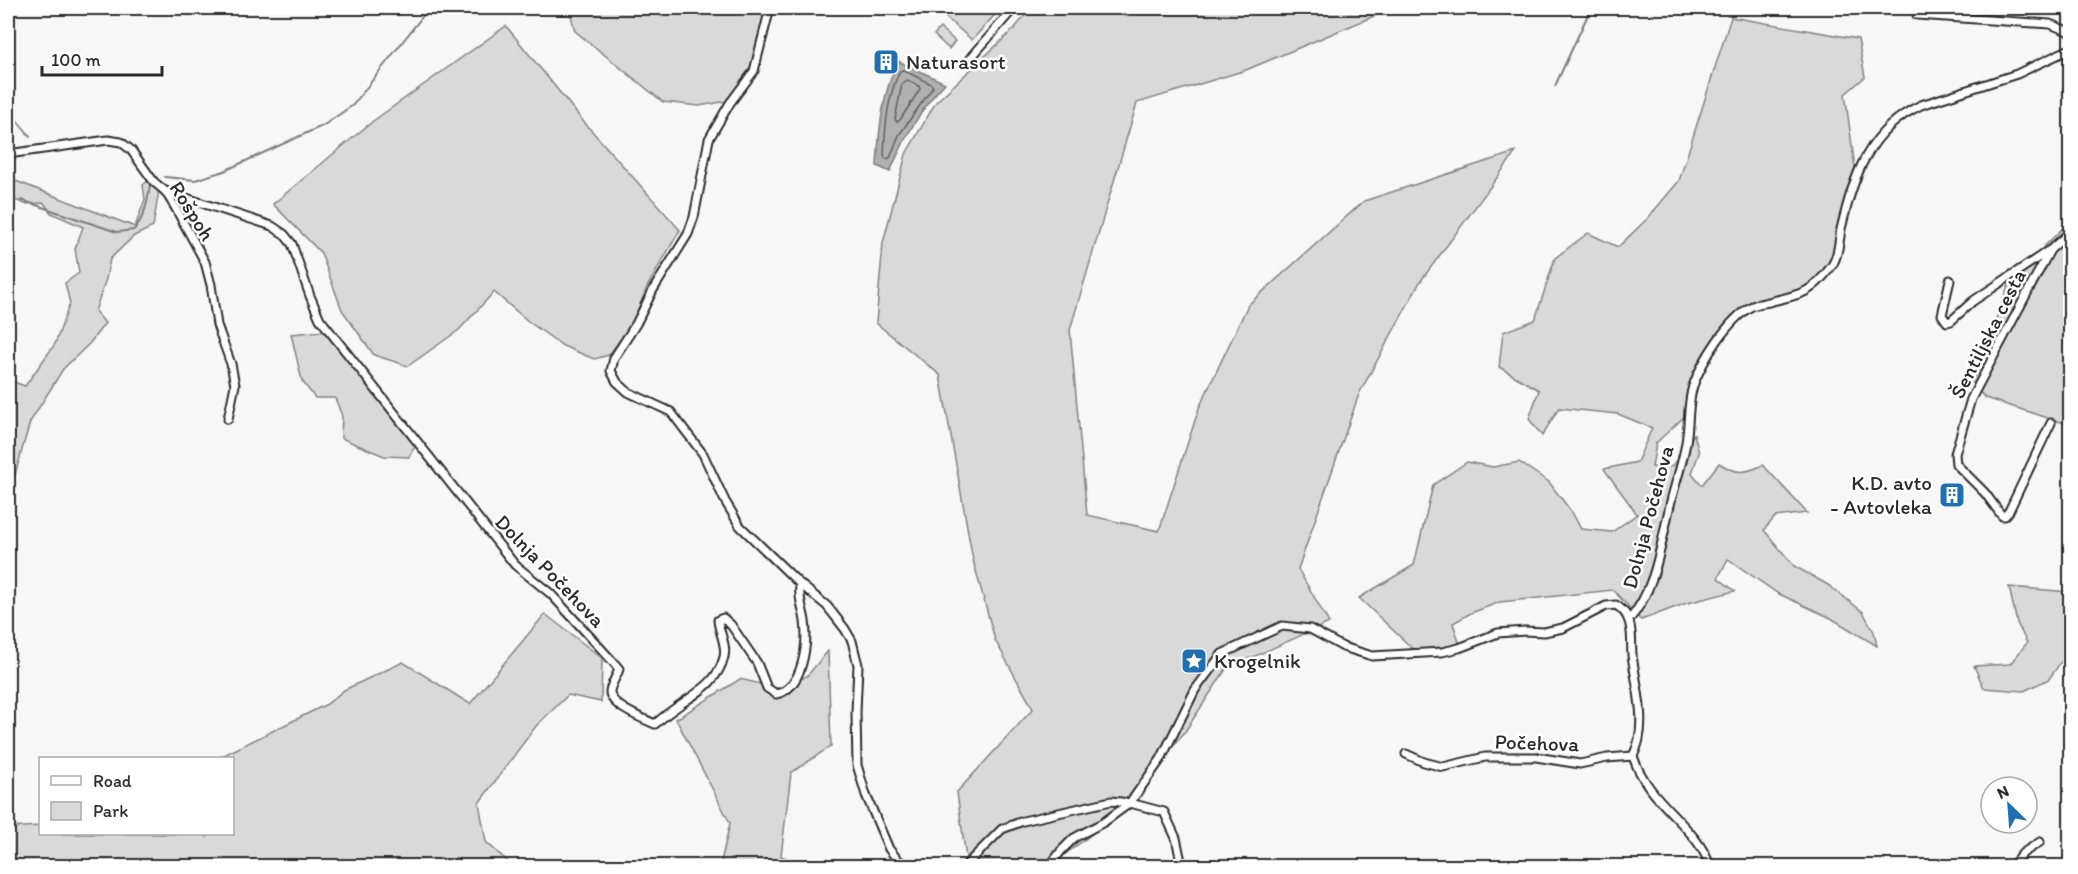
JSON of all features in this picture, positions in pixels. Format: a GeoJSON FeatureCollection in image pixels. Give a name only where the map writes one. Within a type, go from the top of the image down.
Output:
{"type":"FeatureCollection","features":[{"type":"Feature","properties":{"kind":"street"},"geometry":{"type":"LineString","coordinates":[[770,8],[754,71],[730,103],[709,140],[694,217],[687,234],[614,358],[611,371],[617,382],[628,393],[671,412],[703,454],[725,501],[740,526],[800,584],[833,612],[852,641],[858,665],[857,765],[866,795],[889,849],[908,867]]}},
{"type":"Feature","properties":{"kind":"street"},"geometry":{"type":"LineString","coordinates":[[970,59],[1014,8]]}},
{"type":"Feature","properties":{"kind":"street"},"geometry":{"type":"LineString","coordinates":[[1917,15],[2050,24],[2070,32]]}},
{"type":"Feature","properties":{"kind":"street","name":"Dolnja Počehova"},"geometry":{"type":"LineString","coordinates":[[1130,802],[1161,759],[1195,690],[1222,654],[1282,626],[1310,629],[1343,647],[1372,656],[1442,652],[1498,633],[1544,632],[1563,628],[1606,606],[1616,605],[1624,611],[1629,620],[1645,596],[1661,547],[1687,437],[1688,415],[1694,385],[1708,356],[1732,321],[1753,306],[1805,293],[1818,285],[1834,264],[1856,175],[1873,143],[1894,121],[1921,105],[2017,74],[2070,49]]}},
{"type":"Feature","properties":{"kind":"street","name":"Rošpoh"},"geometry":{"type":"LineString","coordinates":[[8,154],[108,140],[122,142],[131,150],[154,182],[165,191],[205,262],[217,326],[231,364],[235,385],[228,419]]}},
{"type":"Feature","properties":{"kind":"street","name":"Dolnja Počehova"},"geometry":{"type":"LineString","coordinates":[[165,191],[272,226],[284,234],[292,244],[320,319],[515,565],[551,594],[619,669],[610,691],[611,698],[616,704],[655,724],[678,705],[704,690],[712,681],[724,657],[724,641],[718,620],[723,618],[731,625],[757,663],[767,688],[776,694],[784,693],[797,676],[806,638],[805,620],[799,598],[800,584]]}},
{"type":"Feature","properties":{"kind":"street","name":"Šentiljska cesta"},"geometry":{"type":"LineString","coordinates":[[2051,423],[2009,511],[2002,516],[1985,493],[1956,465],[1955,454],[1971,399],[2050,250],[2070,232]]}},
{"type":"Feature","properties":{"kind":"street"},"geometry":{"type":"LineString","coordinates":[[1950,280],[1942,315],[1947,322],[1951,321],[1972,301],[2050,250]]}},
{"type":"Feature","properties":{"kind":"street"},"geometry":{"type":"LineString","coordinates":[[1629,620],[1640,720],[1633,756],[1646,784],[1687,830],[1707,857],[1710,867]]}},
{"type":"Feature","properties":{"kind":"street","name":"Počehova"},"geometry":{"type":"LineString","coordinates":[[1407,754],[1443,767],[1485,757],[1536,757],[1580,764],[1607,758],[1633,756]]}},
{"type":"Feature","properties":{"kind":"street"},"geometry":{"type":"LineString","coordinates":[[965,867],[1002,829],[1023,821],[1111,801],[1130,802],[1164,812],[1176,838],[1182,867]]}},
{"type":"Feature","properties":{"kind":"street"},"geometry":{"type":"LineString","coordinates":[[1050,867],[1074,838],[1104,822],[1130,802]]}},
{"type":"Feature","properties":{"kind":"street"},"geometry":{"type":"LineString","coordinates":[[2012,867],[2023,853],[2040,843]]}},
{"type":"Feature","properties":{"kind":"green space"},"geometry":{"type":"Polygon","coordinates":[[[569,8],[767,8],[752,69],[728,101],[699,106],[663,102],[575,31],[569,8]]]}},
{"type":"Feature","properties":{"kind":"green space"},"geometry":{"type":"Polygon","coordinates":[[[939,8],[1001,8],[972,40],[937,10],[939,8]]]}},
{"type":"Feature","properties":{"kind":"green space"},"geometry":{"type":"Polygon","coordinates":[[[1031,8],[1393,8],[1246,70],[1137,103],[1070,330],[1087,515],[1159,531],[1199,408],[1248,305],[1364,201],[1516,152],[1420,282],[1359,394],[1298,569],[1329,623],[1226,669],[1184,733],[1119,814],[1064,855],[1056,866],[967,866],[957,792],[1033,709],[995,640],[973,560],[940,375],[876,323],[883,243],[906,154],[936,102],[1015,28],[1031,8]]]}},
{"type":"Feature","properties":{"kind":"green space"},"geometry":{"type":"Polygon","coordinates":[[[1731,17],[1858,39],[1865,77],[1845,94],[1855,168],[1843,203],[1832,263],[1804,292],[1752,304],[1707,356],[1686,415],[1656,443],[1652,467],[1672,466],[1694,434],[1699,453],[1692,473],[1702,485],[1719,463],[1740,472],[1763,465],[1807,513],[1775,517],[1764,530],[1794,566],[1828,585],[1863,612],[1874,632],[1877,646],[1831,618],[1777,593],[1728,559],[1718,578],[1735,591],[1684,604],[1641,620],[1613,590],[1500,602],[1453,623],[1460,645],[1438,650],[1414,650],[1359,598],[1414,565],[1433,485],[1467,462],[1493,467],[1519,462],[1549,482],[1573,514],[1581,529],[1612,532],[1637,514],[1604,469],[1637,462],[1652,428],[1618,414],[1559,408],[1542,436],[1529,419],[1539,390],[1499,367],[1503,332],[1535,320],[1555,258],[1588,233],[1618,247],[1647,219],[1679,181],[1731,17]]]}},
{"type":"Feature","properties":{"kind":"green space"},"geometry":{"type":"Polygon","coordinates":[[[506,26],[583,121],[680,230],[647,287],[633,322],[609,355],[594,359],[563,346],[529,322],[494,292],[459,330],[408,366],[374,355],[342,310],[321,253],[273,204],[373,121],[506,26]]]}},
{"type":"Feature","properties":{"kind":"green space"},"geometry":{"type":"Polygon","coordinates":[[[940,28],[955,41],[949,49],[934,35],[940,28]]]}},
{"type":"Feature","properties":{"kind":"green space"},"geometry":{"type":"Polygon","coordinates":[[[8,178],[135,227],[145,199],[143,185],[149,180],[159,190],[153,227],[134,236],[110,259],[95,311],[105,323],[90,343],[63,369],[30,422],[8,499],[8,421],[11,411],[8,404],[8,380],[25,386],[55,344],[70,303],[65,283],[79,273],[75,249],[83,227],[51,213],[44,203],[25,204],[8,197],[8,178]]]}},
{"type":"Feature","properties":{"kind":"green space"},"geometry":{"type":"Polygon","coordinates":[[[2070,221],[2070,425],[1985,398],[1972,383],[2011,279],[2070,221]]]}},
{"type":"Feature","properties":{"kind":"green space"},"geometry":{"type":"Polygon","coordinates":[[[324,331],[415,446],[409,457],[384,456],[341,438],[342,416],[335,398],[315,398],[302,381],[291,334],[324,331]]]}},
{"type":"Feature","properties":{"kind":"green space"},"geometry":{"type":"Polygon","coordinates":[[[2009,587],[2070,592],[2070,649],[2049,679],[2024,691],[1984,688],[1974,666],[2010,664],[2027,643],[2017,623],[2009,587]]]}},
{"type":"Feature","properties":{"kind":"green space"},"geometry":{"type":"Polygon","coordinates":[[[545,614],[602,658],[601,702],[568,695],[536,726],[479,803],[486,842],[513,866],[8,866],[8,828],[39,826],[39,835],[205,835],[207,837],[208,835],[234,835],[234,757],[220,757],[327,704],[344,690],[403,662],[470,704],[545,614]]]}},
{"type":"Feature","properties":{"kind":"green space"},"geometry":{"type":"Polygon","coordinates":[[[828,651],[831,746],[791,773],[781,856],[805,866],[720,866],[730,823],[676,719],[740,679],[781,689],[807,676],[828,651]]]}},
{"type":"Feature","properties":{"kind":"water"},"geometry":{"type":"Polygon","coordinates":[[[898,61],[945,83],[913,125],[890,172],[877,166],[885,99],[898,61]]]}},
{"type":"Feature","properties":{"kind":"waterway"},"geometry":{"type":"LineString","coordinates":[[165,177],[195,180],[224,171],[324,125],[353,105],[429,8]]}},
{"type":"Feature","properties":{"kind":"waterway"},"geometry":{"type":"LineString","coordinates":[[1555,86],[1591,8]]}},
{"type":"Feature","properties":{"kind":"waterway"},"geometry":{"type":"LineString","coordinates":[[8,110],[30,136]]}},
{"type":"Feature","properties":{"kind":"waterway"},"geometry":{"type":"LineString","coordinates":[[21,200],[117,232],[134,230],[145,208],[150,184]]}},
{"type":"Feature","properties":{"kind":"place","name":"Naturasort"},"geometry":{"type":"Point","coordinates":[886,62]}},
{"type":"Feature","properties":{"kind":"place","name":"K.D. avto - Avtovleka"},"geometry":{"type":"Point","coordinates":[1952,495]}},
{"type":"Feature","properties":{"kind":"place","name":"Krogelnik"},"geometry":{"type":"Point","coordinates":[1194,661]}}]}
